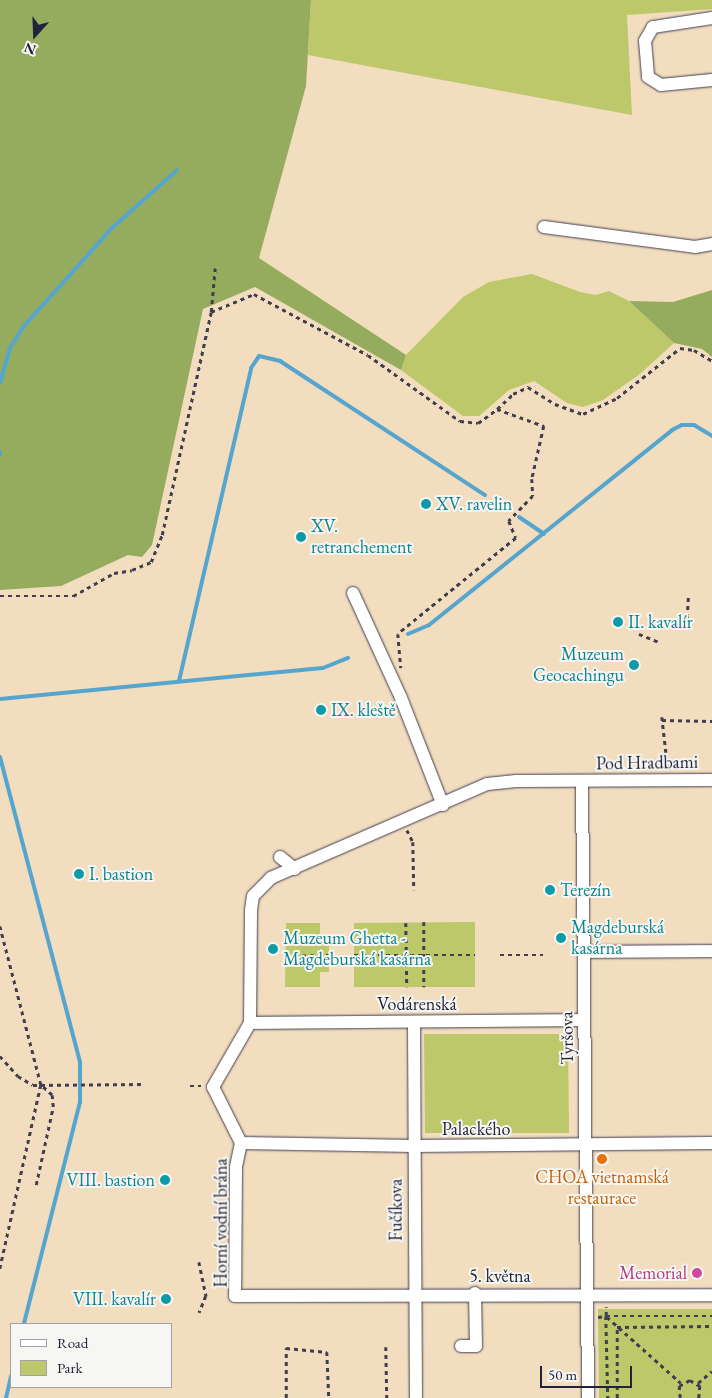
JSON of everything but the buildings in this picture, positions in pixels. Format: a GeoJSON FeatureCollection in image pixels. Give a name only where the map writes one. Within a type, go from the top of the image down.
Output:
{"type":"FeatureCollection","features":[{"type":"Feature","properties":{"kind":"street"},"geometry":{"type":"LineString","coordinates":[[712,18],[653,27],[645,41],[648,77],[661,85],[712,80]]}},
{"type":"Feature","properties":{"kind":"street"},"geometry":{"type":"LineString","coordinates":[[544,227],[695,247],[712,244]]}},
{"type":"Feature","properties":{"kind":"street"},"geometry":{"type":"LineString","coordinates":[[353,593],[401,698],[443,805]]}},
{"type":"Feature","properties":{"kind":"street","name":"Pod Hradbami"},"geometry":{"type":"LineString","coordinates":[[250,1023],[254,896],[271,878],[443,805],[487,784],[516,781],[669,778],[712,780]]}},
{"type":"Feature","properties":{"kind":"street","name":"Tyršova"},"geometry":{"type":"LineString","coordinates":[[582,781],[588,1398]]}},
{"type":"Feature","properties":{"kind":"street"},"geometry":{"type":"LineString","coordinates":[[280,857],[295,869]]}},
{"type":"Feature","properties":{"kind":"street"},"geometry":{"type":"LineString","coordinates":[[583,952],[712,951]]}},
{"type":"Feature","properties":{"kind":"street","name":"Vodárenská"},"geometry":{"type":"LineString","coordinates":[[250,1023],[584,1020]]}},
{"type":"Feature","properties":{"kind":"street","name":"Fučíkova"},"geometry":{"type":"LineString","coordinates":[[414,1022],[416,1398]]}},
{"type":"Feature","properties":{"kind":"street","name":"Horní vodní brána"},"geometry":{"type":"LineString","coordinates":[[250,1023],[213,1087],[241,1143],[236,1167],[235,1296],[414,1294]]}},
{"type":"Feature","properties":{"kind":"street","name":"Palackého"},"geometry":{"type":"LineString","coordinates":[[241,1143],[414,1146],[712,1144]]}},
{"type":"Feature","properties":{"kind":"street"},"geometry":{"type":"LineString","coordinates":[[461,1346],[476,1346],[475,1293]]}},
{"type":"Feature","properties":{"kind":"street","name":"5. května"},"geometry":{"type":"LineString","coordinates":[[414,1294],[712,1295]]}},
{"type":"Feature","properties":{"kind":"path"},"geometry":{"type":"LineString","coordinates":[[0,596],[73,596],[114,573],[132,570],[151,562],[162,535],[211,312],[215,268]]}},
{"type":"Feature","properties":{"kind":"path"},"geometry":{"type":"LineString","coordinates":[[211,312],[254,294],[368,355],[460,421],[478,423],[513,394],[528,387],[554,404],[583,414],[618,398],[680,348],[694,350],[712,361]]}},
{"type":"Feature","properties":{"kind":"path"},"geometry":{"type":"LineString","coordinates":[[402,674],[398,634],[516,538],[509,521],[533,496],[532,479],[544,426],[497,409]]}},
{"type":"Feature","properties":{"kind":"path"},"geometry":{"type":"LineString","coordinates":[[687,618],[688,596]]}},
{"type":"Feature","properties":{"kind":"path"},"geometry":{"type":"LineString","coordinates":[[639,634],[661,642]]}},
{"type":"Feature","properties":{"kind":"path"},"geometry":{"type":"LineString","coordinates":[[669,778],[662,719],[712,721]]}},
{"type":"Feature","properties":{"kind":"path"},"geometry":{"type":"LineString","coordinates":[[403,822],[413,842],[414,890]]}},
{"type":"Feature","properties":{"kind":"path"},"geometry":{"type":"LineString","coordinates":[[424,922],[424,987]]}},
{"type":"Feature","properties":{"kind":"path"},"geometry":{"type":"LineString","coordinates":[[406,923],[407,987]]}},
{"type":"Feature","properties":{"kind":"path"},"geometry":{"type":"LineString","coordinates":[[0,926],[41,1085],[0,1269]]}},
{"type":"Feature","properties":{"kind":"path"},"geometry":{"type":"LineString","coordinates":[[286,956],[328,955]]}},
{"type":"Feature","properties":{"kind":"path"},"geometry":{"type":"LineString","coordinates":[[354,955],[475,955]]}},
{"type":"Feature","properties":{"kind":"path"},"geometry":{"type":"LineString","coordinates":[[500,955],[543,956]]}},
{"type":"Feature","properties":{"kind":"path"},"geometry":{"type":"LineString","coordinates":[[0,1056],[18,1076],[33,1085],[145,1084]]}},
{"type":"Feature","properties":{"kind":"path"},"geometry":{"type":"LineString","coordinates":[[36,1185],[54,1106],[52,1095],[41,1085]]}},
{"type":"Feature","properties":{"kind":"path"},"geometry":{"type":"LineString","coordinates":[[199,1262],[206,1301],[199,1313]]}},
{"type":"Feature","properties":{"kind":"path"},"geometry":{"type":"LineString","coordinates":[[606,1316],[712,1316]]}},
{"type":"Feature","properties":{"kind":"path"},"geometry":{"type":"LineString","coordinates":[[606,1316],[681,1383]]}},
{"type":"Feature","properties":{"kind":"path"},"geometry":{"type":"LineString","coordinates":[[606,1316],[608,1398]]}},
{"type":"Feature","properties":{"kind":"path"},"geometry":{"type":"LineString","coordinates":[[617,1327],[712,1326]]}},
{"type":"Feature","properties":{"kind":"path"},"geometry":{"type":"LineString","coordinates":[[617,1327],[617,1398]]}},
{"type":"Feature","properties":{"kind":"path"},"geometry":{"type":"LineString","coordinates":[[386,1347],[387,1398]]}},
{"type":"Feature","properties":{"kind":"path"},"geometry":{"type":"LineString","coordinates":[[286,1398],[286,1348],[327,1352],[329,1398]]}},
{"type":"Feature","properties":{"kind":"path"},"geometry":{"type":"LineString","coordinates":[[698,1383],[712,1370]]}},
{"type":"Feature","properties":{"kind":"path"},"geometry":{"type":"LineString","coordinates":[[681,1383],[690,1380],[698,1383],[701,1389],[699,1398]]}},
{"type":"Feature","properties":{"kind":"path"},"geometry":{"type":"LineString","coordinates":[[680,1398],[681,1383]]}},
{"type":"Feature","properties":{"kind":"green space"},"geometry":{"type":"Polygon","coordinates":[[[0,0],[311,0],[306,86],[259,258],[406,355],[401,370],[255,287],[203,309],[152,545],[142,557],[128,555],[61,586],[0,590],[0,0]]]}},
{"type":"Feature","properties":{"kind":"green space"},"geometry":{"type":"Polygon","coordinates":[[[311,0],[712,0],[712,9],[627,15],[632,115],[308,55],[311,0]]]}},
{"type":"Feature","properties":{"kind":"green space"},"geometry":{"type":"Polygon","coordinates":[[[532,274],[580,292],[596,295],[609,291],[629,301],[674,343],[640,374],[603,400],[583,407],[567,403],[534,381],[509,390],[479,416],[463,416],[401,370],[406,355],[463,297],[489,282],[532,274]]]}},
{"type":"Feature","properties":{"kind":"green space"},"geometry":{"type":"Polygon","coordinates":[[[712,290],[712,357],[702,349],[674,343],[629,301],[673,302],[712,290]]]}},
{"type":"Feature","properties":{"kind":"green space"},"geometry":{"type":"Polygon","coordinates":[[[475,922],[475,987],[354,987],[354,923],[475,922]]]}},
{"type":"Feature","properties":{"kind":"green space"},"geometry":{"type":"Polygon","coordinates":[[[286,923],[320,923],[320,938],[329,938],[329,972],[320,972],[320,987],[285,987],[286,923]]]}},
{"type":"Feature","properties":{"kind":"green space"},"geometry":{"type":"Polygon","coordinates":[[[424,1034],[568,1034],[569,1133],[425,1133],[424,1034]]]}},
{"type":"Feature","properties":{"kind":"green space"},"geometry":{"type":"Polygon","coordinates":[[[598,1309],[712,1309],[712,1398],[599,1398],[598,1309]]]}},
{"type":"Feature","properties":{"kind":"waterway"},"geometry":{"type":"LineString","coordinates":[[0,383],[10,348],[24,326],[112,228],[177,170]]}},
{"type":"Feature","properties":{"kind":"waterway"},"geometry":{"type":"LineString","coordinates":[[179,681],[251,368],[259,356],[280,361],[485,495]]}},
{"type":"Feature","properties":{"kind":"waterway"},"geometry":{"type":"LineString","coordinates":[[408,634],[429,625],[672,430],[682,425],[694,425],[712,436]]}},
{"type":"Feature","properties":{"kind":"waterway"},"geometry":{"type":"LineString","coordinates":[[519,517],[544,534]]}},
{"type":"Feature","properties":{"kind":"waterway"},"geometry":{"type":"LineString","coordinates":[[0,699],[323,668],[348,658]]}},
{"type":"Feature","properties":{"kind":"waterway"},"geometry":{"type":"LineString","coordinates":[[0,757],[80,1063],[80,1102],[24,1323]]}},
{"type":"Feature","properties":{"kind":"waterway"},"geometry":{"type":"LineString","coordinates":[[6,1398],[10,1380]]}},
{"type":"Feature","properties":{"kind":"place","name":"XV. ravelin"},"geometry":{"type":"Point","coordinates":[426,504]}},
{"type":"Feature","properties":{"kind":"place","name":"XV. retranchement"},"geometry":{"type":"Point","coordinates":[301,537]}},
{"type":"Feature","properties":{"kind":"place","name":"II. kavalír"},"geometry":{"type":"Point","coordinates":[618,622]}},
{"type":"Feature","properties":{"kind":"place","name":"Muzeum Geocachingu"},"geometry":{"type":"Point","coordinates":[634,665]}},
{"type":"Feature","properties":{"kind":"place","name":"IX. kleště"},"geometry":{"type":"Point","coordinates":[321,710]}},
{"type":"Feature","properties":{"kind":"place","name":"I. bastion"},"geometry":{"type":"Point","coordinates":[79,874]}},
{"type":"Feature","properties":{"kind":"place","name":"Terezín"},"geometry":{"type":"Point","coordinates":[550,890]}},
{"type":"Feature","properties":{"kind":"place","name":"Magdeburská kasárna"},"geometry":{"type":"Point","coordinates":[561,938]}},
{"type":"Feature","properties":{"kind":"place","name":"Muzeum Ghetta - Magdeburská kasárna"},"geometry":{"type":"Point","coordinates":[273,949]}},
{"type":"Feature","properties":{"kind":"place","name":"CHOA vietnamská restaurace"},"geometry":{"type":"Point","coordinates":[602,1159]}},
{"type":"Feature","properties":{"kind":"place","name":"VIII. bastion"},"geometry":{"type":"Point","coordinates":[165,1180]}},
{"type":"Feature","properties":{"kind":"place","name":"Memorial"},"geometry":{"type":"Point","coordinates":[697,1273]}},
{"type":"Feature","properties":{"kind":"place","name":"VIII. kavalír"},"geometry":{"type":"Point","coordinates":[166,1299]}}]}
